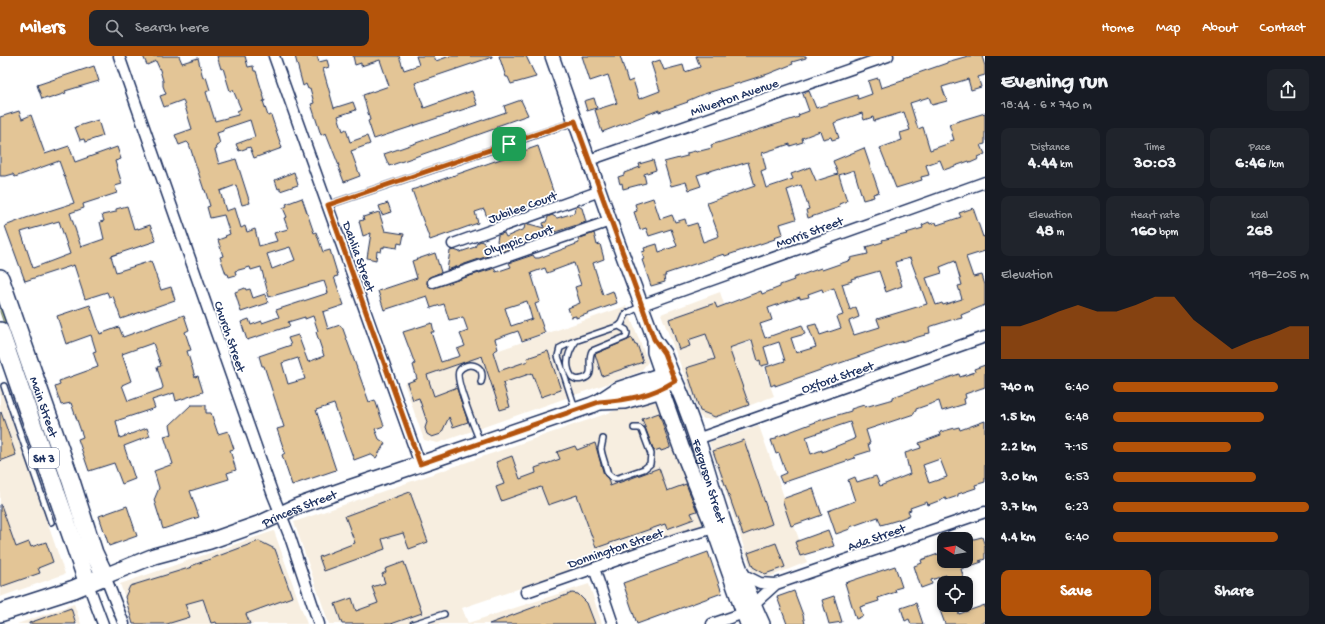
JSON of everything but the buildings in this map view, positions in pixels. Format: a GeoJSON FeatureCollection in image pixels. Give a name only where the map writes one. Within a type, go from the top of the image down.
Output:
{"type":"FeatureCollection","features":[{"type":"Feature","properties":{"kind":"highway","name":"Main Street"},"geometry":{"type":"LineString","coordinates":[[0,278],[71,480],[94,553],[105,576]]}},
{"type":"Feature","properties":{"kind":"highway","name":"Main Street"},"geometry":{"type":"LineString","coordinates":[[1,336],[24,423],[39,468],[88,584]]}},
{"type":"Feature","properties":{"kind":"highway","name":"Princess Street"},"geometry":{"type":"LineString","coordinates":[[0,613],[35,603],[88,584],[105,576]]}},
{"type":"Feature","properties":{"kind":"main road","name":"Princess Street"},"geometry":{"type":"LineString","coordinates":[[105,576],[154,556],[210,541],[261,523],[280,514],[343,490],[599,402],[617,390],[666,382]]}},
{"type":"Feature","properties":{"kind":"main road","name":"Ferguson Street"},"geometry":{"type":"LineString","coordinates":[[666,382],[697,439],[721,515],[742,574],[748,614]]}},
{"type":"Feature","properties":{"kind":"main road","name":"Ferguson Street"},"geometry":{"type":"LineString","coordinates":[[666,382],[681,447],[748,614],[762,624]]}},
{"type":"Feature","properties":{"kind":"street","name":"Church Street"},"geometry":{"type":"LineString","coordinates":[[119,56],[280,514],[290,537],[319,624]]}},
{"type":"Feature","properties":{"kind":"street","name":"Dahlia Street"},"geometry":{"type":"LineString","coordinates":[[274,56],[420,464]]}},
{"type":"Feature","properties":{"kind":"street","name":"Ferguson Street"},"geometry":{"type":"LineString","coordinates":[[552,56],[610,222],[654,339],[664,353],[666,382]]}},
{"type":"Feature","properties":{"kind":"street","name":"Milverton Avenue"},"geometry":{"type":"LineString","coordinates":[[589,160],[888,56]]}},
{"type":"Feature","properties":{"kind":"street","name":"Morris Street"},"geometry":{"type":"LineString","coordinates":[[642,305],[985,182]]}},
{"type":"Feature","properties":{"kind":"street","name":"Jubilee Court"},"geometry":{"type":"LineString","coordinates":[[453,244],[600,191]]}},
{"type":"Feature","properties":{"kind":"street","name":"Olympic Court"},"geometry":{"type":"LineString","coordinates":[[433,282],[610,222]]}},
{"type":"Feature","properties":{"kind":"street","name":"Oxford Street"},"geometry":{"type":"LineString","coordinates":[[697,439],[985,338]]}},
{"type":"Feature","properties":{"kind":"street","name":"Ada Street"},"geometry":{"type":"LineString","coordinates":[[742,574],[760,583],[776,584],[985,512]]}},
{"type":"Feature","properties":{"kind":"street","name":"Donnington Street"},"geometry":{"type":"LineString","coordinates":[[526,592],[680,538],[714,528]]}},
{"type":"Feature","properties":{"kind":"street"},"geometry":{"type":"LineString","coordinates":[[594,568],[613,624]]}},
{"type":"Feature","properties":{"kind":"street","name":"Main Street"},"geometry":{"type":"LineString","coordinates":[[105,576],[124,624]]}},
{"type":"Feature","properties":{"kind":"street","name":"Main Street"},"geometry":{"type":"LineString","coordinates":[[88,584],[103,624]]}},
{"type":"Feature","properties":{"kind":"street","name":"Ada Street"},"geometry":{"type":"LineString","coordinates":[[748,614],[776,584]]}},
{"type":"Feature","properties":{"kind":"street"},"geometry":{"type":"LineString","coordinates":[[712,624],[748,614]]}},
{"type":"Feature","properties":{"kind":"lane"},"geometry":{"type":"LineString","coordinates":[[328,205],[575,121]]}},
{"type":"Feature","properties":{"kind":"lane"},"geometry":{"type":"LineString","coordinates":[[621,326],[626,314],[642,305]]}},
{"type":"Feature","properties":{"kind":"lane"},"geometry":{"type":"LineString","coordinates":[[576,410],[558,356],[560,348],[621,326]]}},
{"type":"Feature","properties":{"kind":"lane"},"geometry":{"type":"LineString","coordinates":[[576,341],[569,355],[567,364],[572,377],[578,380],[586,378],[590,373],[589,358],[592,351],[626,338],[627,332],[621,326]]}},
{"type":"Feature","properties":{"kind":"lane"},"geometry":{"type":"LineString","coordinates":[[480,382],[483,374],[478,367],[469,366],[461,369],[459,372],[459,384],[480,443]]}},
{"type":"Feature","properties":{"kind":"lane"},"geometry":{"type":"LineString","coordinates":[[4,386],[24,423]]}},
{"type":"Feature","properties":{"kind":"lane"},"geometry":{"type":"LineString","coordinates":[[603,439],[601,449],[602,454],[608,474],[613,478],[618,478],[644,469],[650,464],[651,454],[642,430],[639,428],[634,428]]}},
{"type":"Feature","properties":{"kind":"lane"},"geometry":{"type":"LineString","coordinates":[[39,468],[51,522]]}},
{"type":"Feature","properties":{"kind":"lane"},"geometry":{"type":"LineString","coordinates":[[413,624],[444,614]]}},
{"type":"Feature","properties":{"kind":"shaded area"},"geometry":{"type":"Polygon","coordinates":[[[720,292],[738,346],[753,341],[774,396],[714,419],[704,419],[700,416],[661,314],[720,292]]]}},
{"type":"Feature","properties":{"kind":"shaded area"},"geometry":{"type":"Polygon","coordinates":[[[626,306],[648,362],[640,372],[438,443],[424,440],[404,383],[626,306]]]}},
{"type":"Feature","properties":{"kind":"shaded area"},"geometry":{"type":"Polygon","coordinates":[[[0,384],[65,574],[0,597],[0,384]]]}},
{"type":"Feature","properties":{"kind":"shaded area"},"geometry":{"type":"Polygon","coordinates":[[[643,401],[662,403],[707,525],[462,608],[468,623],[589,584],[602,624],[329,624],[294,522],[643,401]]]}},
{"type":"Feature","properties":{"kind":"shaded area"},"geometry":{"type":"Polygon","coordinates":[[[759,426],[807,562],[769,577],[752,572],[709,442],[759,426]]]}},
{"type":"Feature","properties":{"kind":"shaded area"},"geometry":{"type":"Polygon","coordinates":[[[274,531],[307,624],[134,624],[120,584],[274,531]]]}},
{"type":"Feature","properties":{"kind":"shaded area"},"geometry":{"type":"Polygon","coordinates":[[[74,604],[81,624],[17,624],[74,604]]]}},
{"type":"Feature","properties":{"kind":"green space"},"geometry":{"type":"Polygon","coordinates":[[[0,296],[61,471],[66,494],[73,515],[71,515],[0,312],[0,296]]]}},
{"type":"Feature","properties":{"kind":"route"},"geometry":{"type":"LineString","coordinates":[[575,121],[610,222],[628,266],[654,339],[664,353],[675,381],[661,390],[651,394],[624,400],[599,402],[420,464],[328,205],[509,144],[575,121]]}}]}
